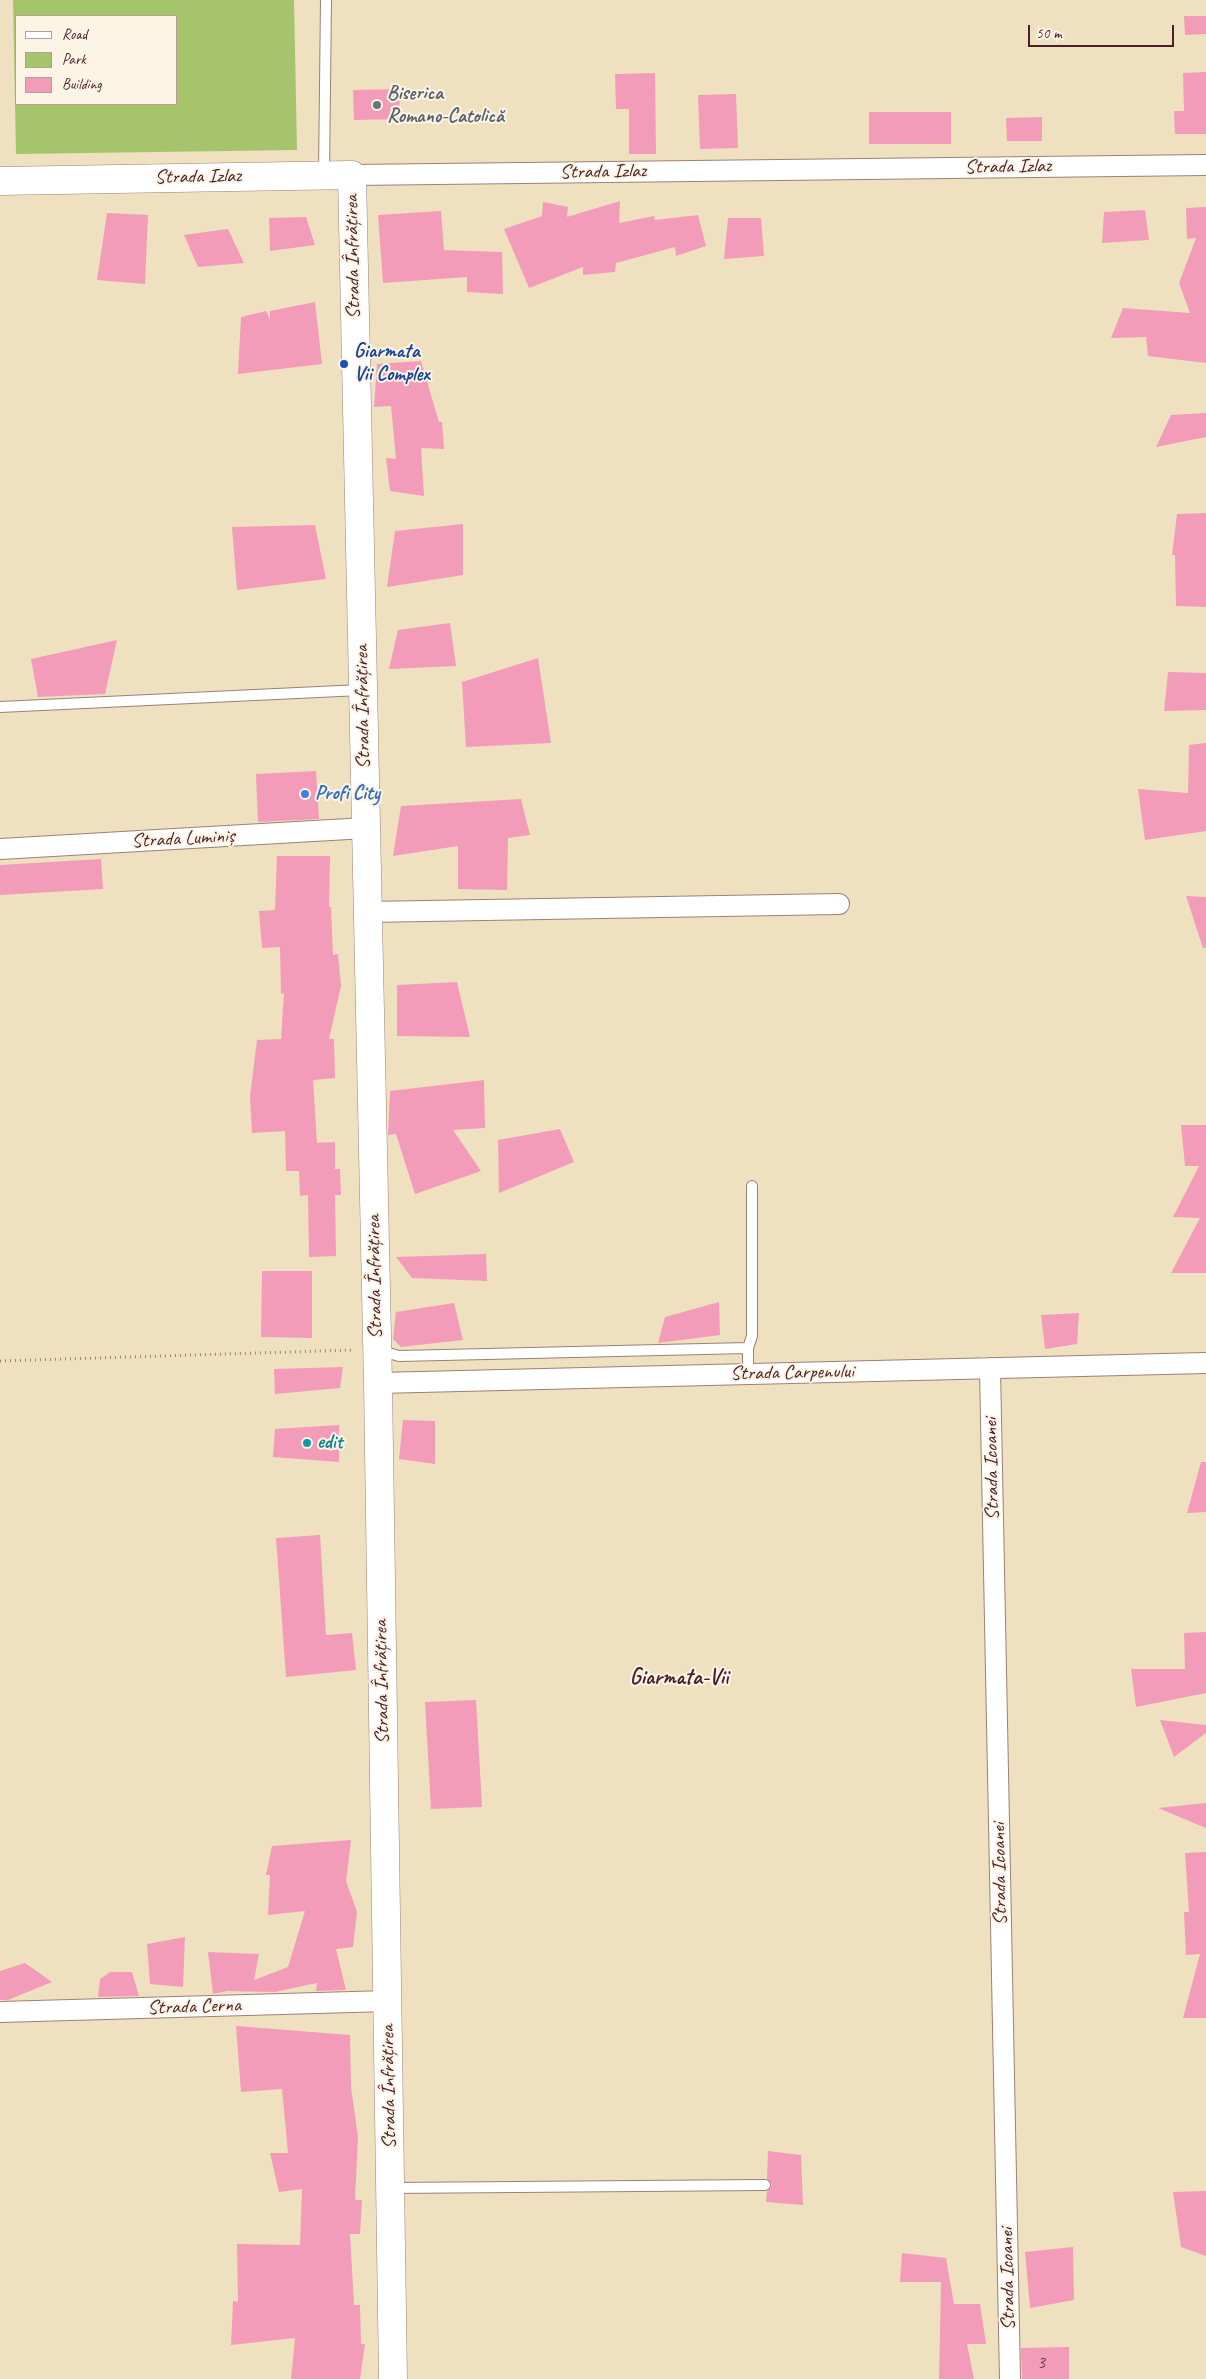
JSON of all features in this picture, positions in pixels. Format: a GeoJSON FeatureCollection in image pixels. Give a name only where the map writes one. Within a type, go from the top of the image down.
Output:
{"type":"FeatureCollection","features":[{"type":"Feature","properties":{"kind":"street","name":"Strada Izlaz"},"geometry":{"type":"LineString","coordinates":[[0,181],[324,175],[1206,165]]}},
{"type":"Feature","properties":{"kind":"street","name":"Strada Înfrățirea"},"geometry":{"type":"LineString","coordinates":[[352,175],[378,1383],[393,2379]]}},
{"type":"Feature","properties":{"kind":"street","name":"Strada Luminiș"},"geometry":{"type":"LineString","coordinates":[[0,849],[366,828]]}},
{"type":"Feature","properties":{"kind":"street"},"geometry":{"type":"LineString","coordinates":[[368,912],[839,904]]}},
{"type":"Feature","properties":{"kind":"street","name":"Strada Carpenului"},"geometry":{"type":"LineString","coordinates":[[378,1383],[1206,1363]]}},
{"type":"Feature","properties":{"kind":"street","name":"Strada Icoanei"},"geometry":{"type":"LineString","coordinates":[[990,1368],[1010,2379]]}},
{"type":"Feature","properties":{"kind":"street","name":"Strada Cerna"},"geometry":{"type":"LineString","coordinates":[[0,2012],[388,2001]]}},
{"type":"Feature","properties":{"kind":"lane"},"geometry":{"type":"LineString","coordinates":[[324,175],[326,0]]}},
{"type":"Feature","properties":{"kind":"lane"},"geometry":{"type":"LineString","coordinates":[[0,707],[362,690]]}},
{"type":"Feature","properties":{"kind":"lane"},"geometry":{"type":"LineString","coordinates":[[748,1374],[748,1348],[752,1336],[752,1186]]}},
{"type":"Feature","properties":{"kind":"lane"},"geometry":{"type":"LineString","coordinates":[[377,1349],[399,1356],[748,1348]]}},
{"type":"Feature","properties":{"kind":"lane"},"geometry":{"type":"LineString","coordinates":[[390,2188],[765,2185]]}},
{"type":"Feature","properties":{"kind":"path"},"geometry":{"type":"LineString","coordinates":[[0,1361],[377,1349]]}},
{"type":"Feature","properties":{"kind":"green space"},"geometry":{"type":"Polygon","coordinates":[[[13,0],[294,0],[297,150],[16,154],[15,105],[178,105],[178,15],[15,15],[15,103],[13,0]]]}},
{"type":"Feature","properties":{"kind":"building"},"geometry":{"type":"Polygon","coordinates":[[[1184,16],[1206,16],[1206,34],[1185,35],[1184,16]]]}},
{"type":"Feature","properties":{"kind":"building"},"geometry":{"type":"Polygon","coordinates":[[[1206,72],[1206,134],[1175,134],[1174,111],[1184,111],[1183,73],[1206,72]]]}},
{"type":"Feature","properties":{"kind":"building"},"geometry":{"type":"Polygon","coordinates":[[[655,73],[656,154],[629,154],[629,109],[616,109],[615,74],[655,73]]]}},
{"type":"Feature","properties":{"kind":"building","name":"Biserica Romano-Catolică"},"geometry":{"type":"Polygon","coordinates":[[[399,89],[400,119],[354,120],[353,90],[399,89]]]}},
{"type":"Feature","properties":{"kind":"building"},"geometry":{"type":"Polygon","coordinates":[[[736,94],[738,148],[700,149],[698,95],[736,94]]]}},
{"type":"Feature","properties":{"kind":"building"},"geometry":{"type":"Polygon","coordinates":[[[869,112],[951,112],[951,144],[869,144],[869,112]]]}},
{"type":"Feature","properties":{"kind":"building"},"geometry":{"type":"Polygon","coordinates":[[[1042,117],[1042,141],[1007,141],[1006,118],[1042,117]]]}},
{"type":"Feature","properties":{"kind":"building"},"geometry":{"type":"Polygon","coordinates":[[[620,201],[619,223],[654,216],[655,220],[698,215],[706,246],[676,256],[675,247],[616,263],[615,272],[583,275],[583,267],[529,288],[504,229],[542,216],[543,202],[568,207],[567,217],[620,201]]]}},
{"type":"Feature","properties":{"kind":"building"},"geometry":{"type":"Polygon","coordinates":[[[1206,207],[1206,363],[1148,356],[1146,337],[1111,338],[1123,308],[1190,313],[1179,283],[1196,238],[1187,239],[1186,208],[1206,207]]]}},
{"type":"Feature","properties":{"kind":"building"},"geometry":{"type":"Polygon","coordinates":[[[1145,210],[1149,240],[1102,243],[1104,212],[1145,210]]]}},
{"type":"Feature","properties":{"kind":"building"},"geometry":{"type":"Polygon","coordinates":[[[441,211],[444,250],[502,252],[503,294],[467,292],[467,277],[383,283],[378,215],[441,211]]]}},
{"type":"Feature","properties":{"kind":"building"},"geometry":{"type":"Polygon","coordinates":[[[107,213],[148,215],[145,284],[97,280],[107,213]]]}},
{"type":"Feature","properties":{"kind":"building"},"geometry":{"type":"Polygon","coordinates":[[[306,217],[315,245],[270,251],[269,218],[306,217]]]}},
{"type":"Feature","properties":{"kind":"building"},"geometry":{"type":"Polygon","coordinates":[[[728,218],[761,218],[764,256],[724,259],[728,218]]]}},
{"type":"Feature","properties":{"kind":"building"},"geometry":{"type":"Polygon","coordinates":[[[228,229],[244,263],[198,267],[184,235],[228,229]]]}},
{"type":"Feature","properties":{"kind":"building"},"geometry":{"type":"Polygon","coordinates":[[[315,302],[322,364],[238,374],[241,317],[266,311],[270,320],[270,311],[315,302]]]}},
{"type":"Feature","properties":{"kind":"building"},"geometry":{"type":"Polygon","coordinates":[[[421,361],[439,422],[442,422],[444,449],[421,448],[424,496],[390,491],[386,458],[396,459],[391,406],[374,407],[377,364],[421,361]]]}},
{"type":"Feature","properties":{"kind":"building"},"geometry":{"type":"Polygon","coordinates":[[[1206,413],[1206,437],[1156,447],[1171,415],[1206,413]]]}},
{"type":"Feature","properties":{"kind":"building"},"geometry":{"type":"Polygon","coordinates":[[[1206,513],[1206,607],[1176,606],[1175,555],[1172,555],[1177,514],[1206,513]]]}},
{"type":"Feature","properties":{"kind":"building"},"geometry":{"type":"Polygon","coordinates":[[[463,524],[463,575],[387,587],[395,531],[463,524]]]}},
{"type":"Feature","properties":{"kind":"building"},"geometry":{"type":"Polygon","coordinates":[[[315,525],[326,579],[237,590],[232,527],[315,525]]]}},
{"type":"Feature","properties":{"kind":"building"},"geometry":{"type":"Polygon","coordinates":[[[450,623],[456,666],[389,669],[398,630],[450,623]]]}},
{"type":"Feature","properties":{"kind":"building"},"geometry":{"type":"Polygon","coordinates":[[[117,640],[105,694],[38,697],[31,659],[117,640]]]}},
{"type":"Feature","properties":{"kind":"building"},"geometry":{"type":"Polygon","coordinates":[[[538,658],[551,743],[466,747],[462,682],[538,658]]]}},
{"type":"Feature","properties":{"kind":"building"},"geometry":{"type":"Polygon","coordinates":[[[1168,672],[1206,673],[1206,710],[1164,711],[1168,672]]]}},
{"type":"Feature","properties":{"kind":"building"},"geometry":{"type":"Polygon","coordinates":[[[1206,743],[1206,831],[1145,840],[1138,789],[1188,793],[1189,745],[1206,743]]]}},
{"type":"Feature","properties":{"kind":"building"},"geometry":{"type":"Polygon","coordinates":[[[316,771],[319,819],[258,822],[256,774],[316,771]]]}},
{"type":"Feature","properties":{"kind":"building"},"geometry":{"type":"Polygon","coordinates":[[[521,799],[530,835],[508,838],[507,890],[458,889],[458,846],[393,856],[401,806],[521,799]]]}},
{"type":"Feature","properties":{"kind":"building"},"geometry":{"type":"Polygon","coordinates":[[[277,856],[330,856],[329,907],[331,907],[333,955],[338,954],[341,986],[329,1039],[334,1039],[335,1078],[313,1080],[317,1143],[335,1142],[335,1169],[340,1169],[341,1195],[335,1195],[336,1256],[309,1257],[308,1195],[300,1196],[299,1171],[286,1171],[285,1131],[252,1133],[250,1096],[257,1040],[281,1039],[284,993],[281,994],[280,947],[262,948],[259,911],[275,910],[277,856]]]}},
{"type":"Feature","properties":{"kind":"building"},"geometry":{"type":"Polygon","coordinates":[[[101,859],[103,889],[0,895],[0,865],[101,859]]]}},
{"type":"Feature","properties":{"kind":"building"},"geometry":{"type":"Polygon","coordinates":[[[1186,896],[1206,897],[1206,948],[1203,948],[1186,896]]]}},
{"type":"Feature","properties":{"kind":"building"},"geometry":{"type":"Polygon","coordinates":[[[457,982],[470,1037],[397,1036],[397,985],[457,982]]]}},
{"type":"Feature","properties":{"kind":"building"},"geometry":{"type":"Polygon","coordinates":[[[484,1080],[485,1128],[453,1130],[481,1171],[415,1194],[396,1134],[388,1135],[390,1091],[484,1080]]]}},
{"type":"Feature","properties":{"kind":"building"},"geometry":{"type":"Polygon","coordinates":[[[1181,1125],[1206,1125],[1206,1273],[1171,1273],[1200,1218],[1173,1217],[1199,1166],[1185,1166],[1181,1125]]]}},
{"type":"Feature","properties":{"kind":"building"},"geometry":{"type":"Polygon","coordinates":[[[560,1129],[574,1162],[499,1193],[498,1140],[560,1129]]]}},
{"type":"Feature","properties":{"kind":"building"},"geometry":{"type":"Polygon","coordinates":[[[486,1254],[487,1281],[412,1278],[396,1257],[486,1254]]]}},
{"type":"Feature","properties":{"kind":"building"},"geometry":{"type":"Polygon","coordinates":[[[262,1271],[312,1271],[312,1338],[261,1337],[262,1271]]]}},
{"type":"Feature","properties":{"kind":"building"},"geometry":{"type":"Polygon","coordinates":[[[719,1302],[720,1335],[658,1343],[665,1317],[719,1302]]]}},
{"type":"Feature","properties":{"kind":"building"},"geometry":{"type":"Polygon","coordinates":[[[454,1303],[463,1340],[401,1347],[393,1339],[396,1312],[454,1303]]]}},
{"type":"Feature","properties":{"kind":"building"},"geometry":{"type":"Polygon","coordinates":[[[1079,1313],[1077,1344],[1045,1349],[1041,1315],[1079,1313]]]}},
{"type":"Feature","properties":{"kind":"building"},"geometry":{"type":"Polygon","coordinates":[[[343,1367],[340,1388],[275,1394],[274,1369],[343,1367]]]}},
{"type":"Feature","properties":{"kind":"building"},"geometry":{"type":"Polygon","coordinates":[[[403,1420],[435,1421],[435,1464],[399,1459],[403,1420]]]}},
{"type":"Feature","properties":{"kind":"building","name":"edit"},"geometry":{"type":"Polygon","coordinates":[[[339,1425],[339,1462],[273,1457],[275,1429],[339,1425]]]}},
{"type":"Feature","properties":{"kind":"building"},"geometry":{"type":"Polygon","coordinates":[[[1201,1462],[1206,1462],[1206,1512],[1187,1513],[1201,1462]]]}},
{"type":"Feature","properties":{"kind":"building"},"geometry":{"type":"Polygon","coordinates":[[[320,1535],[326,1635],[352,1633],[356,1670],[286,1677],[276,1538],[320,1535]]]}},
{"type":"Feature","properties":{"kind":"building"},"geometry":{"type":"Polygon","coordinates":[[[1206,1632],[1206,1693],[1136,1707],[1131,1669],[1185,1669],[1184,1633],[1206,1632]]]}},
{"type":"Feature","properties":{"kind":"building"},"geometry":{"type":"Polygon","coordinates":[[[476,1700],[482,1807],[431,1809],[425,1702],[476,1700]]]}},
{"type":"Feature","properties":{"kind":"building"},"geometry":{"type":"Polygon","coordinates":[[[1160,1720],[1206,1725],[1206,1733],[1174,1757],[1160,1720]]]}},
{"type":"Feature","properties":{"kind":"building"},"geometry":{"type":"Polygon","coordinates":[[[1206,1803],[1206,1828],[1158,1808],[1206,1803]]]}},
{"type":"Feature","properties":{"kind":"building"},"geometry":{"type":"Polygon","coordinates":[[[351,1840],[346,1881],[357,1912],[353,1947],[336,1949],[346,1990],[316,1991],[317,1983],[275,1992],[227,1991],[213,1994],[208,1952],[259,1954],[254,1980],[288,1967],[305,1911],[268,1915],[270,1875],[266,1875],[272,1846],[351,1840]]]}},
{"type":"Feature","properties":{"kind":"building"},"geometry":{"type":"Polygon","coordinates":[[[1206,1852],[1206,2018],[1183,2018],[1200,1954],[1186,1955],[1184,1912],[1189,1912],[1185,1853],[1206,1852]]]}},
{"type":"Feature","properties":{"kind":"building"},"geometry":{"type":"Polygon","coordinates":[[[185,1937],[183,1987],[150,1984],[147,1944],[185,1937]]]}},
{"type":"Feature","properties":{"kind":"building"},"geometry":{"type":"Polygon","coordinates":[[[25,1963],[52,1982],[8,2000],[0,2000],[0,1971],[25,1963]]]}},
{"type":"Feature","properties":{"kind":"building"},"geometry":{"type":"Polygon","coordinates":[[[110,1972],[132,1972],[139,1996],[98,1997],[100,1979],[110,1972]]]}},
{"type":"Feature","properties":{"kind":"building"},"geometry":{"type":"Polygon","coordinates":[[[236,2026],[350,2035],[351,2087],[358,2137],[355,2200],[362,2200],[360,2234],[350,2234],[354,2305],[360,2305],[361,2344],[365,2344],[360,2379],[291,2379],[295,2338],[231,2345],[233,2301],[238,2302],[237,2244],[300,2245],[302,2189],[279,2192],[270,2153],[288,2153],[282,2089],[241,2092],[236,2026]]]}},
{"type":"Feature","properties":{"kind":"building"},"geometry":{"type":"Polygon","coordinates":[[[768,2151],[801,2155],[803,2205],[766,2202],[767,2192],[772,2185],[767,2179],[768,2151]]]}},
{"type":"Feature","properties":{"kind":"building"},"geometry":{"type":"Polygon","coordinates":[[[1206,2191],[1206,2256],[1181,2247],[1173,2192],[1206,2191]]]}},
{"type":"Feature","properties":{"kind":"building"},"geometry":{"type":"Polygon","coordinates":[[[1073,2247],[1074,2300],[1030,2308],[1025,2252],[1073,2247]]]}},
{"type":"Feature","properties":{"kind":"building"},"geometry":{"type":"Polygon","coordinates":[[[902,2253],[946,2258],[954,2304],[980,2304],[986,2344],[967,2344],[974,2379],[939,2379],[941,2282],[900,2282],[902,2253]]]}},
{"type":"Feature","properties":{"kind":"building"},"geometry":{"type":"Polygon","coordinates":[[[1069,2347],[1069,2379],[1022,2379],[1021,2348],[1069,2347]]]}},
{"type":"Feature","properties":{"kind":"place","name":"Biserica Romano-Catolică"},"geometry":{"type":"Point","coordinates":[377,105]}},
{"type":"Feature","properties":{"kind":"place","name":"Giarmata Vii Complex"},"geometry":{"type":"Point","coordinates":[344,364]}},
{"type":"Feature","properties":{"kind":"place","name":"Profi City"},"geometry":{"type":"Point","coordinates":[305,794]}},
{"type":"Feature","properties":{"kind":"place","name":"edit"},"geometry":{"type":"Point","coordinates":[307,1443]}},
{"type":"Feature","properties":{"kind":"district","name":"Giarmata-Vii"},"geometry":{"type":"Point","coordinates":[679,1678]}}]}
